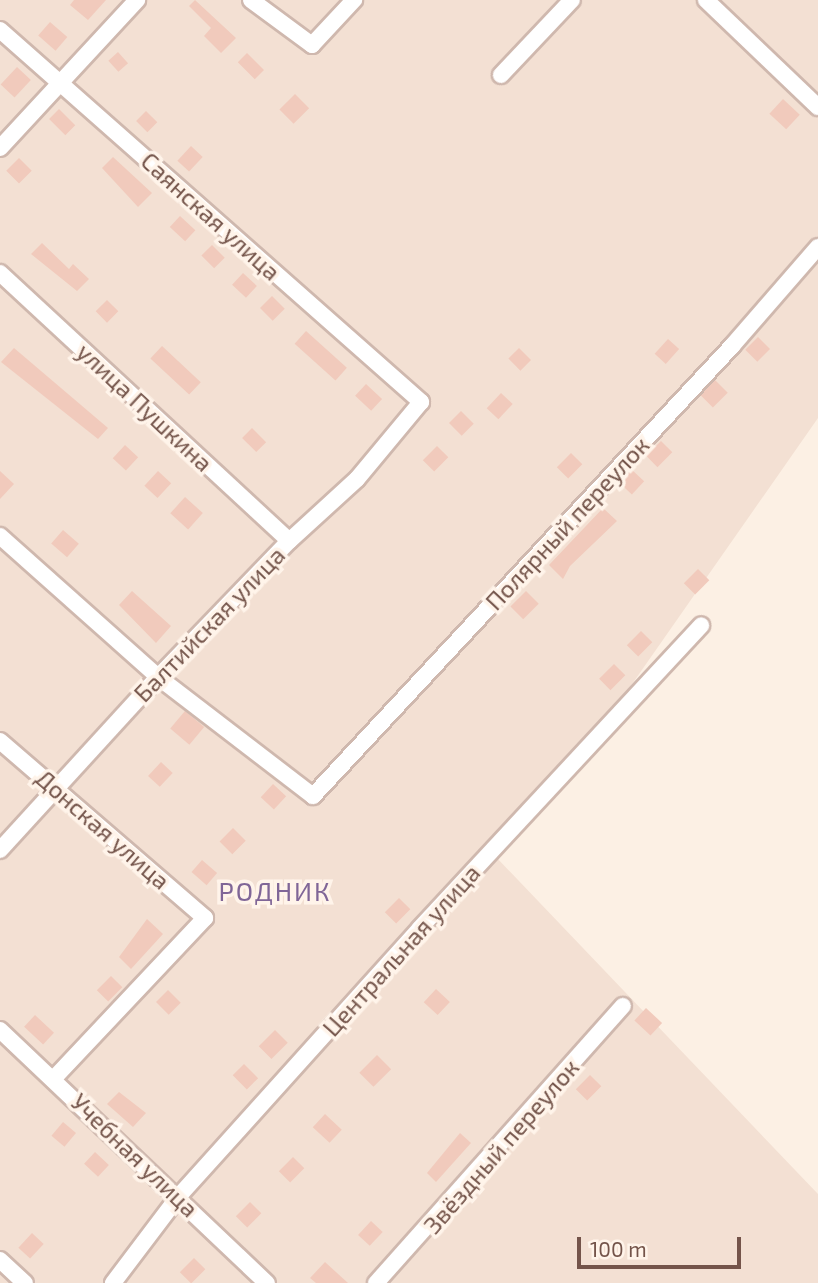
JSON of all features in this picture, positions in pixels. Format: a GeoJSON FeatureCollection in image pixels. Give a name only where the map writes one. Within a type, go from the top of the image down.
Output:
{"type":"FeatureCollection","features":[{"type":"Feature","properties":{"kind":"street"},"geometry":{"type":"LineString","coordinates":[[0,148],[137,0]]}},
{"type":"Feature","properties":{"kind":"street"},"geometry":{"type":"LineString","coordinates":[[250,0],[312,45],[355,0]]}},
{"type":"Feature","properties":{"kind":"street"},"geometry":{"type":"LineString","coordinates":[[501,75],[572,0]]}},
{"type":"Feature","properties":{"kind":"street"},"geometry":{"type":"LineString","coordinates":[[706,0],[818,107]]}},
{"type":"Feature","properties":{"kind":"street","name":"Саянская улица"},"geometry":{"type":"LineString","coordinates":[[0,30],[421,402]]}},
{"type":"Feature","properties":{"kind":"street","name":"Полярный переулок"},"geometry":{"type":"LineString","coordinates":[[158,677],[313,796],[732,346],[818,247]]}},
{"type":"Feature","properties":{"kind":"street","name":"улица Пушкина"},"geometry":{"type":"LineString","coordinates":[[0,273],[289,541]]}},
{"type":"Feature","properties":{"kind":"street","name":"Балтийская улица"},"geometry":{"type":"LineString","coordinates":[[0,850],[53,787],[158,677],[289,541],[357,479],[421,402]]}},
{"type":"Feature","properties":{"kind":"street"},"geometry":{"type":"LineString","coordinates":[[0,536],[158,677]]}},
{"type":"Feature","properties":{"kind":"street","name":"Центральная улица"},"geometry":{"type":"LineString","coordinates":[[113,1283],[178,1197],[420,928],[701,626]]}},
{"type":"Feature","properties":{"kind":"street","name":"Донская улица"},"geometry":{"type":"LineString","coordinates":[[0,741],[205,918],[55,1077]]}},
{"type":"Feature","properties":{"kind":"street","name":"Звёздный переулок"},"geometry":{"type":"LineString","coordinates":[[376,1283],[623,1006]]}},
{"type":"Feature","properties":{"kind":"street","name":"Учебная улица"},"geometry":{"type":"LineString","coordinates":[[0,1030],[55,1077],[267,1283]]}},
{"type":"Feature","properties":{"kind":"street"},"geometry":{"type":"LineString","coordinates":[[0,1260],[26,1283]]}},
{"type":"Feature","properties":{"kind":"shaded area"},"geometry":{"type":"Polygon","coordinates":[[[0,0],[818,0],[818,418],[630,687],[495,856],[818,1194],[818,1283],[0,1283],[0,0]]]}},
{"type":"Feature","properties":{"kind":"building"},"geometry":{"type":"Polygon","coordinates":[[[74,0],[106,0],[88,20],[70,5],[74,0]]]}},
{"type":"Feature","properties":{"kind":"building"},"geometry":{"type":"Polygon","coordinates":[[[195,0],[236,38],[221,53],[204,36],[211,28],[189,6],[195,0]]]}},
{"type":"Feature","properties":{"kind":"building"},"geometry":{"type":"Polygon","coordinates":[[[50,22],[67,37],[56,51],[38,36],[50,22]]]}},
{"type":"Feature","properties":{"kind":"building"},"geometry":{"type":"Polygon","coordinates":[[[118,52],[128,63],[118,72],[108,61],[118,52]]]}},
{"type":"Feature","properties":{"kind":"building"},"geometry":{"type":"Polygon","coordinates":[[[247,53],[264,70],[255,79],[238,62],[247,53]]]}},
{"type":"Feature","properties":{"kind":"building"},"geometry":{"type":"Polygon","coordinates":[[[17,67],[31,80],[15,98],[1,85],[17,67]]]}},
{"type":"Feature","properties":{"kind":"building"},"geometry":{"type":"Polygon","coordinates":[[[295,94],[309,108],[294,124],[279,110],[295,94]]]}},
{"type":"Feature","properties":{"kind":"building"},"geometry":{"type":"Polygon","coordinates":[[[783,99],[800,115],[786,129],[769,114],[783,99]]]}},
{"type":"Feature","properties":{"kind":"building"},"geometry":{"type":"Polygon","coordinates":[[[59,109],[75,125],[65,135],[49,119],[59,109]]]}},
{"type":"Feature","properties":{"kind":"building"},"geometry":{"type":"Polygon","coordinates":[[[146,111],[157,122],[147,132],[136,121],[146,111]]]}},
{"type":"Feature","properties":{"kind":"building"},"geometry":{"type":"Polygon","coordinates":[[[191,146],[203,157],[189,172],[177,161],[191,146]]]}},
{"type":"Feature","properties":{"kind":"building"},"geometry":{"type":"Polygon","coordinates":[[[113,157],[152,193],[138,207],[102,168],[113,157]]]}},
{"type":"Feature","properties":{"kind":"building"},"geometry":{"type":"Polygon","coordinates":[[[19,158],[32,171],[19,183],[6,171],[19,158]]]}},
{"type":"Feature","properties":{"kind":"building"},"geometry":{"type":"Polygon","coordinates":[[[180,216],[195,230],[185,241],[170,227],[180,216]]]}},
{"type":"Feature","properties":{"kind":"building"},"geometry":{"type":"Polygon","coordinates":[[[42,243],[69,269],[73,264],[89,279],[77,291],[31,254],[42,243]]]}},
{"type":"Feature","properties":{"kind":"building"},"geometry":{"type":"Polygon","coordinates":[[[212,245],[225,258],[214,268],[201,256],[212,245]]]}},
{"type":"Feature","properties":{"kind":"building"},"geometry":{"type":"Polygon","coordinates":[[[243,273],[257,286],[246,298],[232,285],[243,273]]]}},
{"type":"Feature","properties":{"kind":"building"},"geometry":{"type":"Polygon","coordinates":[[[272,296],[285,309],[273,321],[260,308],[272,296]]]}},
{"type":"Feature","properties":{"kind":"building"},"geometry":{"type":"Polygon","coordinates":[[[107,300],[118,311],[107,323],[96,311],[107,300]]]}},
{"type":"Feature","properties":{"kind":"building"},"geometry":{"type":"Polygon","coordinates":[[[306,331],[347,368],[335,380],[295,344],[306,331]]]}},
{"type":"Feature","properties":{"kind":"building"},"geometry":{"type":"Polygon","coordinates":[[[758,337],[770,349],[757,362],[745,350],[758,337]]]}},
{"type":"Feature","properties":{"kind":"building"},"geometry":{"type":"Polygon","coordinates":[[[668,339],[679,349],[666,364],[655,354],[668,339]]]}},
{"type":"Feature","properties":{"kind":"building"},"geometry":{"type":"Polygon","coordinates":[[[162,346],[201,382],[189,395],[150,358],[162,346]]]}},
{"type":"Feature","properties":{"kind":"building"},"geometry":{"type":"Polygon","coordinates":[[[14,348],[108,428],[98,439],[1,362],[14,348]]]}},
{"type":"Feature","properties":{"kind":"building"},"geometry":{"type":"Polygon","coordinates":[[[519,348],[531,360],[520,371],[508,359],[519,348]]]}},
{"type":"Feature","properties":{"kind":"building"},"geometry":{"type":"Polygon","coordinates":[[[715,380],[728,393],[713,408],[700,395],[715,380]]]}},
{"type":"Feature","properties":{"kind":"building"},"geometry":{"type":"Polygon","coordinates":[[[366,384],[382,399],[371,411],[355,396],[366,384]]]}},
{"type":"Feature","properties":{"kind":"building"},"geometry":{"type":"Polygon","coordinates":[[[501,393],[513,404],[498,419],[487,408],[501,393]]]}},
{"type":"Feature","properties":{"kind":"building"},"geometry":{"type":"Polygon","coordinates":[[[461,411],[474,424],[462,436],[449,423],[461,411]]]}},
{"type":"Feature","properties":{"kind":"building"},"geometry":{"type":"Polygon","coordinates":[[[252,428],[266,442],[256,452],[242,438],[252,428]]]}},
{"type":"Feature","properties":{"kind":"building"},"geometry":{"type":"Polygon","coordinates":[[[661,441],[672,452],[657,467],[646,456],[661,441]]]}},
{"type":"Feature","properties":{"kind":"building"},"geometry":{"type":"Polygon","coordinates":[[[125,445],[138,457],[126,470],[113,458],[125,445]]]}},
{"type":"Feature","properties":{"kind":"building"},"geometry":{"type":"Polygon","coordinates":[[[437,446],[448,457],[434,471],[423,460],[437,446]]]}},
{"type":"Feature","properties":{"kind":"building"},"geometry":{"type":"Polygon","coordinates":[[[571,453],[582,464],[568,478],[557,467],[571,453]]]}},
{"type":"Feature","properties":{"kind":"building"},"geometry":{"type":"Polygon","coordinates":[[[631,469],[644,481],[632,494],[619,482],[631,469]]]}},
{"type":"Feature","properties":{"kind":"building"},"geometry":{"type":"Polygon","coordinates":[[[0,471],[14,484],[0,499],[0,471]]]}},
{"type":"Feature","properties":{"kind":"building"},"geometry":{"type":"Polygon","coordinates":[[[158,471],[171,483],[158,498],[144,486],[158,471]]]}},
{"type":"Feature","properties":{"kind":"building"},"geometry":{"type":"Polygon","coordinates":[[[185,497],[203,513],[188,529],[170,513],[185,497]]]}},
{"type":"Feature","properties":{"kind":"building"},"geometry":{"type":"Polygon","coordinates":[[[603,508],[617,521],[570,566],[563,579],[549,565],[603,508]]]}},
{"type":"Feature","properties":{"kind":"building"},"geometry":{"type":"Polygon","coordinates":[[[63,530],[79,544],[67,557],[51,544],[63,530]]]}},
{"type":"Feature","properties":{"kind":"building"},"geometry":{"type":"Polygon","coordinates":[[[698,569],[709,580],[695,594],[684,583],[698,569]]]}},
{"type":"Feature","properties":{"kind":"building"},"geometry":{"type":"Polygon","coordinates":[[[132,591],[171,626],[156,643],[119,605],[132,591]]]}},
{"type":"Feature","properties":{"kind":"building"},"geometry":{"type":"Polygon","coordinates":[[[526,591],[539,604],[523,619],[510,607],[526,591]]]}},
{"type":"Feature","properties":{"kind":"building"},"geometry":{"type":"Polygon","coordinates":[[[641,631],[652,642],[638,656],[627,645],[641,631]]]}},
{"type":"Feature","properties":{"kind":"building"},"geometry":{"type":"Polygon","coordinates":[[[614,664],[625,675],[610,690],[599,679],[614,664]]]}},
{"type":"Feature","properties":{"kind":"building"},"geometry":{"type":"Polygon","coordinates":[[[185,711],[204,727],[189,745],[170,729],[185,711]]]}},
{"type":"Feature","properties":{"kind":"building"},"geometry":{"type":"Polygon","coordinates":[[[161,762],[173,773],[160,787],[148,776],[161,762]]]}},
{"type":"Feature","properties":{"kind":"building"},"geometry":{"type":"Polygon","coordinates":[[[273,784],[286,796],[274,809],[261,797],[273,784]]]}},
{"type":"Feature","properties":{"kind":"building"},"geometry":{"type":"Polygon","coordinates":[[[233,828],[246,841],[232,854],[220,841],[233,828]]]}},
{"type":"Feature","properties":{"kind":"building"},"geometry":{"type":"Polygon","coordinates":[[[202,860],[217,873],[207,885],[192,872],[202,860]]]}},
{"type":"Feature","properties":{"kind":"building"},"geometry":{"type":"Polygon","coordinates":[[[399,898],[410,909],[396,923],[385,912],[399,898]]]}},
{"type":"Feature","properties":{"kind":"building"},"geometry":{"type":"Polygon","coordinates":[[[147,919],[163,934],[131,969],[119,957],[147,919]]]}},
{"type":"Feature","properties":{"kind":"building"},"geometry":{"type":"Polygon","coordinates":[[[111,976],[122,987],[108,1001],[97,990],[111,976]]]}},
{"type":"Feature","properties":{"kind":"building"},"geometry":{"type":"Polygon","coordinates":[[[436,989],[450,1002],[438,1015],[424,1002],[436,989]]]}},
{"type":"Feature","properties":{"kind":"building"},"geometry":{"type":"Polygon","coordinates":[[[168,990],[181,1003],[169,1015],[156,1002],[168,990]]]}},
{"type":"Feature","properties":{"kind":"building"},"geometry":{"type":"Polygon","coordinates":[[[646,1008],[662,1023],[650,1035],[634,1020],[646,1008]]]}},
{"type":"Feature","properties":{"kind":"building"},"geometry":{"type":"Polygon","coordinates":[[[35,1015],[54,1033],[43,1044],[24,1027],[35,1015]]]}},
{"type":"Feature","properties":{"kind":"building"},"geometry":{"type":"Polygon","coordinates":[[[275,1030],[288,1043],[271,1059],[259,1046],[275,1030]]]}},
{"type":"Feature","properties":{"kind":"building"},"geometry":{"type":"Polygon","coordinates":[[[377,1055],[391,1069],[373,1087],[359,1073],[377,1055]]]}},
{"type":"Feature","properties":{"kind":"building"},"geometry":{"type":"Polygon","coordinates":[[[244,1064],[258,1078],[247,1089],[233,1075],[244,1064]]]}},
{"type":"Feature","properties":{"kind":"building"},"geometry":{"type":"Polygon","coordinates":[[[590,1075],[601,1086],[587,1100],[576,1089],[590,1075]]]}},
{"type":"Feature","properties":{"kind":"building"},"geometry":{"type":"Polygon","coordinates":[[[119,1092],[146,1113],[133,1127],[107,1104],[119,1092]]]}},
{"type":"Feature","properties":{"kind":"building"},"geometry":{"type":"Polygon","coordinates":[[[325,1114],[342,1130],[330,1143],[313,1127],[325,1114]]]}},
{"type":"Feature","properties":{"kind":"building"},"geometry":{"type":"Polygon","coordinates":[[[63,1122],[76,1133],[64,1147],[51,1136],[63,1122]]]}},
{"type":"Feature","properties":{"kind":"building"},"geometry":{"type":"Polygon","coordinates":[[[460,1133],[471,1143],[436,1182],[427,1173],[460,1133]]]}},
{"type":"Feature","properties":{"kind":"building"},"geometry":{"type":"Polygon","coordinates":[[[95,1152],[109,1165],[98,1177],[84,1164],[95,1152]]]}},
{"type":"Feature","properties":{"kind":"building"},"geometry":{"type":"Polygon","coordinates":[[[293,1157],[304,1168],[290,1182],[279,1171],[293,1157]]]}},
{"type":"Feature","properties":{"kind":"building"},"geometry":{"type":"Polygon","coordinates":[[[250,1202],[261,1213],[247,1227],[236,1216],[250,1202]]]}},
{"type":"Feature","properties":{"kind":"building"},"geometry":{"type":"Polygon","coordinates":[[[371,1221],[383,1232],[370,1246],[358,1235],[371,1221]]]}},
{"type":"Feature","properties":{"kind":"building"},"geometry":{"type":"Polygon","coordinates":[[[32,1233],[44,1244],[30,1259],[18,1248],[32,1233]]]}},
{"type":"Feature","properties":{"kind":"building"},"geometry":{"type":"Polygon","coordinates":[[[194,1258],[205,1269],[192,1283],[180,1272],[194,1258]]]}},
{"type":"Feature","properties":{"kind":"building"},"geometry":{"type":"Polygon","coordinates":[[[325,1262],[348,1283],[316,1283],[310,1278],[325,1262]]]}},
{"type":"Feature","properties":{"kind":"district","name":"РОДНИК"},"geometry":{"type":"Point","coordinates":[275,891]}}]}
